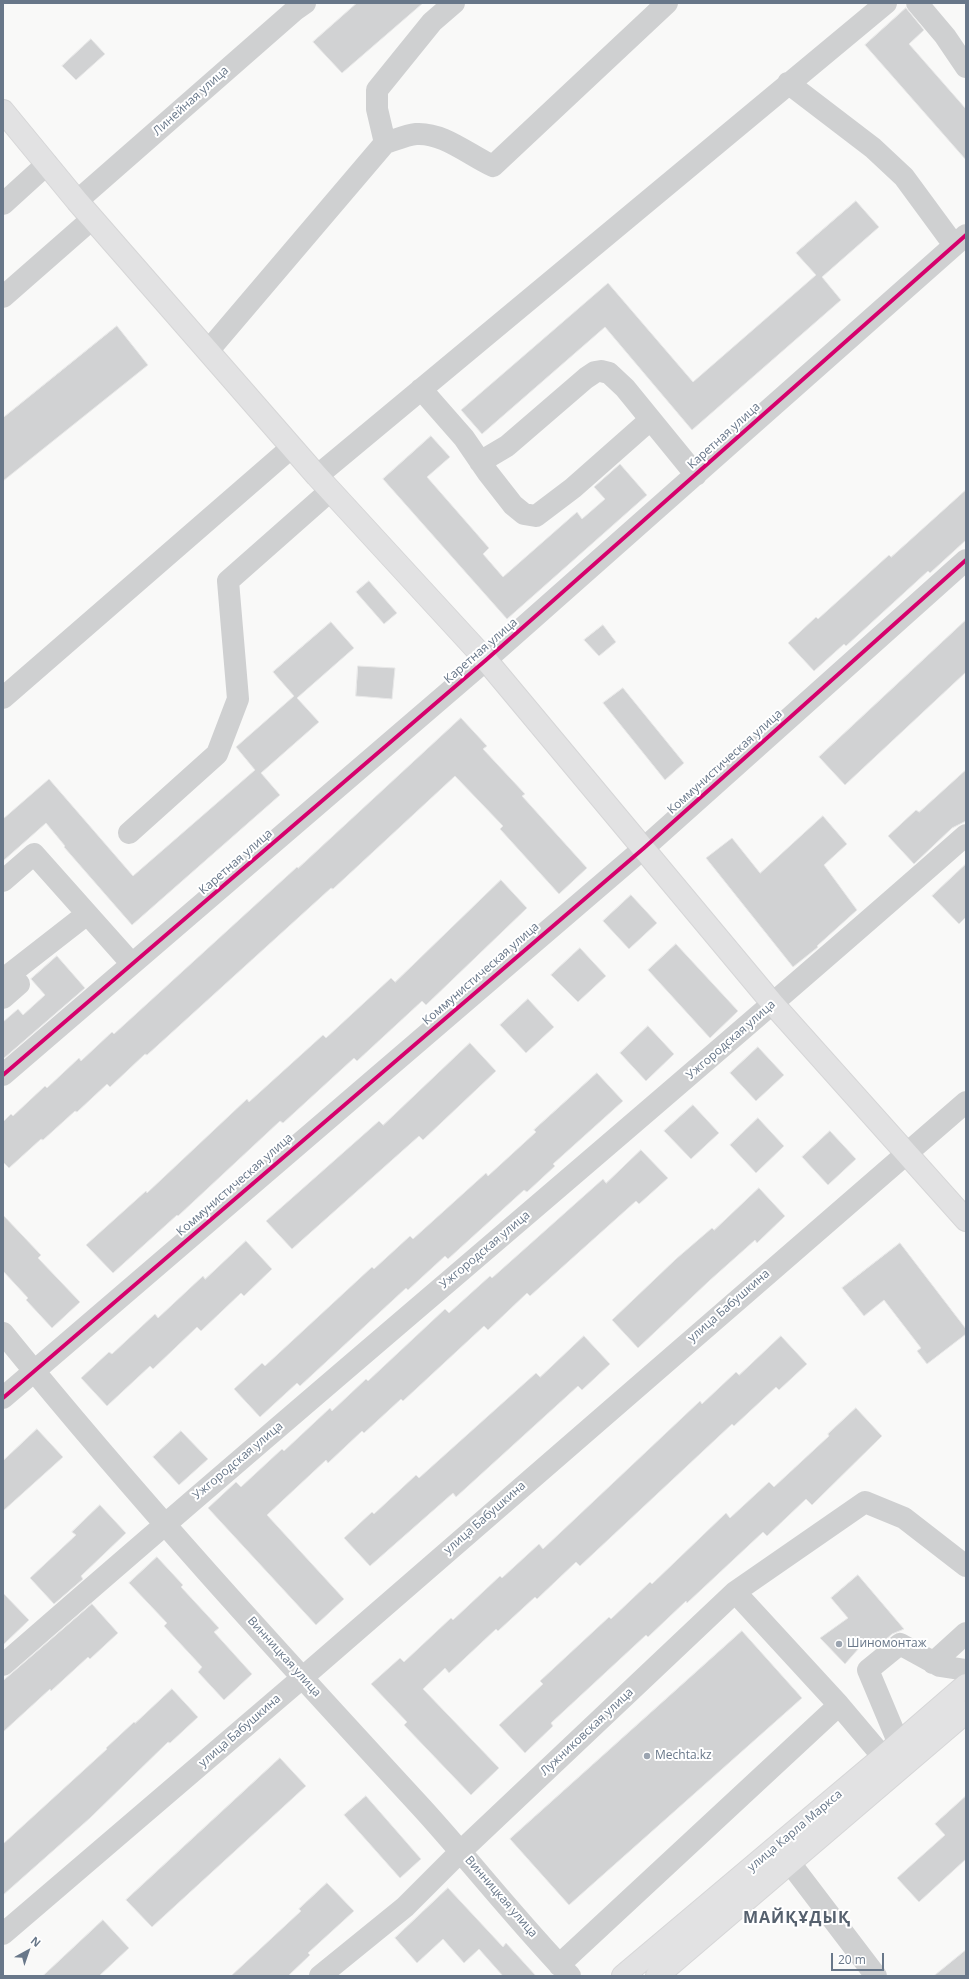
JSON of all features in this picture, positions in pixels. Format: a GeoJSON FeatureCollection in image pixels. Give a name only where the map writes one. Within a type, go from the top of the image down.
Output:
{"type":"FeatureCollection","features":[{"type":"Feature","properties":{"kind":"main road"},"geometry":{"type":"LineString","coordinates":[[3,111],[92,219],[323,483],[486,660],[773,1004],[907,1152],[966,1220]]}},
{"type":"Feature","properties":{"kind":"main road","name":"улица Карла Маркса"},"geometry":{"type":"LineString","coordinates":[[623,1976],[891,1751],[966,1685]]}},
{"type":"Feature","properties":{"kind":"main road","name":"улица Карла Маркса"},"geometry":{"type":"LineString","coordinates":[[657,1976],[966,1712]]}},
{"type":"Feature","properties":{"kind":"street","name":"Линейная улица"},"geometry":{"type":"LineString","coordinates":[[77,201],[289,15],[305,3]]}},
{"type":"Feature","properties":{"kind":"street"},"geometry":{"type":"LineString","coordinates":[[385,143],[377,109],[377,90],[432,22],[454,3]]}},
{"type":"Feature","properties":{"kind":"street"},"geometry":{"type":"LineString","coordinates":[[208,351],[385,143],[416,134],[445,138],[471,155],[493,166],[667,3]]}},
{"type":"Feature","properties":{"kind":"street"},"geometry":{"type":"LineString","coordinates":[[129,833],[217,754],[238,699],[228,581],[323,483],[420,389],[886,3]]}},
{"type":"Feature","properties":{"kind":"street"},"geometry":{"type":"LineString","coordinates":[[917,3],[963,55]]}},
{"type":"Feature","properties":{"kind":"street"},"geometry":{"type":"LineString","coordinates":[[788,83],[878,153],[904,177],[960,240]]}},
{"type":"Feature","properties":{"kind":"street"},"geometry":{"type":"LineString","coordinates":[[3,204],[47,164]]}},
{"type":"Feature","properties":{"kind":"street"},"geometry":{"type":"LineString","coordinates":[[3,297],[92,219]]}},
{"type":"Feature","properties":{"kind":"street","name":"Каретная улица"},"geometry":{"type":"LineString","coordinates":[[3,1074],[486,660],[960,240]]}},
{"type":"Feature","properties":{"kind":"street"},"geometry":{"type":"LineString","coordinates":[[480,462],[507,446],[586,378],[595,372],[609,373],[625,388],[696,475]]}},
{"type":"Feature","properties":{"kind":"street"},"geometry":{"type":"LineString","coordinates":[[420,389],[464,438],[480,462],[513,505],[524,514],[536,516],[573,488],[650,420]]}},
{"type":"Feature","properties":{"kind":"street"},"geometry":{"type":"LineString","coordinates":[[3,698],[292,446]]}},
{"type":"Feature","properties":{"kind":"street","name":"Коммунистическая улица"},"geometry":{"type":"LineString","coordinates":[[3,1398],[644,848],[966,560]]}},
{"type":"Feature","properties":{"kind":"street","name":"Ужгородская улица"},"geometry":{"type":"LineString","coordinates":[[3,1665],[164,1524],[773,1004],[966,835]]}},
{"type":"Feature","properties":{"kind":"street"},"geometry":{"type":"LineString","coordinates":[[3,881],[34,854],[132,964]]}},
{"type":"Feature","properties":{"kind":"street"},"geometry":{"type":"LineString","coordinates":[[3,998],[19,984],[10,974],[87,914]]}},
{"type":"Feature","properties":{"kind":"street","name":"улица Бабушкина"},"geometry":{"type":"LineString","coordinates":[[3,1934],[302,1678],[966,1102]]}},
{"type":"Feature","properties":{"kind":"street","name":"Винницкая улица"},"geometry":{"type":"LineString","coordinates":[[3,1333],[164,1524],[302,1678],[461,1851],[565,1970]]}},
{"type":"Feature","properties":{"kind":"street","name":"Лужниковская улица"},"geometry":{"type":"LineString","coordinates":[[320,1976],[405,1907],[461,1851],[735,1592],[865,1502],[904,1518],[966,1566]]}},
{"type":"Feature","properties":{"kind":"street"},"geometry":{"type":"LineString","coordinates":[[735,1592],[839,1705],[891,1751]]}},
{"type":"Feature","properties":{"kind":"street"},"geometry":{"type":"LineString","coordinates":[[933,1663],[966,1633]]}},
{"type":"Feature","properties":{"kind":"street"},"geometry":{"type":"LineString","coordinates":[[891,1751],[868,1670],[900,1644],[940,1666],[966,1670]]}},
{"type":"Feature","properties":{"kind":"street"},"geometry":{"type":"LineString","coordinates":[[565,1970],[839,1705]]}},
{"type":"Feature","properties":{"kind":"street"},"geometry":{"type":"LineString","coordinates":[[790,1863],[876,1976]]}},
{"type":"Feature","properties":{"kind":"building"},"geometry":{"type":"Polygon","coordinates":[[[357,3],[423,3],[342,73],[313,42],[357,3]]]}},
{"type":"Feature","properties":{"kind":"building"},"geometry":{"type":"Polygon","coordinates":[[[906,8],[924,30],[909,44],[966,109],[966,160],[865,45],[906,8]]]}},
{"type":"Feature","properties":{"kind":"building"},"geometry":{"type":"Polygon","coordinates":[[[91,39],[105,54],[76,80],[62,66],[91,39]]]}},
{"type":"Feature","properties":{"kind":"building"},"geometry":{"type":"Polygon","coordinates":[[[856,201],[879,227],[822,277],[841,300],[692,430],[605,327],[482,434],[461,410],[608,283],[693,382],[816,275],[796,253],[856,201]]]}},
{"type":"Feature","properties":{"kind":"building"},"geometry":{"type":"Polygon","coordinates":[[[117,326],[148,365],[3,481],[3,418],[117,326]]]}},
{"type":"Feature","properties":{"kind":"building"},"geometry":{"type":"Polygon","coordinates":[[[431,436],[450,457],[427,477],[489,548],[483,554],[503,577],[577,512],[582,519],[605,499],[594,487],[620,464],[647,495],[507,619],[383,479],[431,436]]]}},
{"type":"Feature","properties":{"kind":"building"},"geometry":{"type":"Polygon","coordinates":[[[966,490],[966,540],[930,573],[928,571],[846,646],[844,644],[814,671],[788,643],[816,617],[818,619],[889,555],[891,557],[966,490]]]}},
{"type":"Feature","properties":{"kind":"building"},"geometry":{"type":"Polygon","coordinates":[[[369,581],[397,613],[384,624],[356,592],[369,581]]]}},
{"type":"Feature","properties":{"kind":"building"},"geometry":{"type":"Polygon","coordinates":[[[966,620],[966,672],[845,785],[819,757],[966,620]]]}},
{"type":"Feature","properties":{"kind":"building"},"geometry":{"type":"Polygon","coordinates":[[[331,622],[354,648],[297,698],[319,722],[261,773],[280,795],[132,925],[64,847],[65,846],[46,823],[3,861],[3,819],[49,779],[133,876],[255,770],[236,747],[294,696],[273,672],[331,622]]]}},
{"type":"Feature","properties":{"kind":"building"},"geometry":{"type":"Polygon","coordinates":[[[603,625],[616,642],[599,656],[584,640],[603,625]]]}},
{"type":"Feature","properties":{"kind":"building"},"geometry":{"type":"Polygon","coordinates":[[[358,666],[395,668],[392,699],[356,696],[358,666]]]}},
{"type":"Feature","properties":{"kind":"building"},"geometry":{"type":"Polygon","coordinates":[[[623,688],[684,763],[665,780],[603,703],[623,688]]]}},
{"type":"Feature","properties":{"kind":"building"},"geometry":{"type":"Polygon","coordinates":[[[461,718],[487,746],[483,749],[525,794],[522,796],[587,868],[559,894],[500,829],[503,826],[455,776],[333,889],[331,888],[110,1087],[107,1084],[77,1112],[75,1111],[43,1140],[41,1139],[9,1168],[3,1162],[3,1122],[11,1114],[13,1116],[45,1086],[47,1088],[79,1058],[81,1061],[112,1032],[114,1034],[461,718]]]}},
{"type":"Feature","properties":{"kind":"building"},"geometry":{"type":"Polygon","coordinates":[[[966,770],[966,821],[952,828],[914,864],[888,836],[916,810],[919,812],[966,770]]]}},
{"type":"Feature","properties":{"kind":"building"},"geometry":{"type":"Polygon","coordinates":[[[823,816],[847,844],[824,865],[857,910],[817,946],[818,947],[793,967],[706,858],[732,838],[760,873],[823,816]]]}},
{"type":"Feature","properties":{"kind":"building"},"geometry":{"type":"Polygon","coordinates":[[[966,864],[966,917],[959,924],[932,896],[966,864]]]}},
{"type":"Feature","properties":{"kind":"building"},"geometry":{"type":"Polygon","coordinates":[[[501,880],[527,908],[426,1005],[422,1001],[357,1061],[354,1058],[283,1123],[280,1121],[178,1216],[177,1215],[113,1273],[86,1245],[146,1191],[147,1193],[247,1099],[249,1102],[323,1035],[326,1038],[391,978],[395,982],[501,880]]]}},
{"type":"Feature","properties":{"kind":"building"},"geometry":{"type":"Polygon","coordinates":[[[631,895],[657,923],[629,949],[603,921],[631,895]]]}},
{"type":"Feature","properties":{"kind":"building"},"geometry":{"type":"Polygon","coordinates":[[[676,944],[738,1011],[710,1038],[648,970],[676,944]]]}},
{"type":"Feature","properties":{"kind":"building"},"geometry":{"type":"Polygon","coordinates":[[[580,948],[606,976],[578,1002],[551,975],[580,948]]]}},
{"type":"Feature","properties":{"kind":"building"},"geometry":{"type":"Polygon","coordinates":[[[57,956],[85,988],[3,1059],[3,1022],[18,1009],[23,1015],[45,995],[31,979],[57,956]]]}},
{"type":"Feature","properties":{"kind":"building"},"geometry":{"type":"Polygon","coordinates":[[[528,999],[554,1027],[526,1053],[500,1025],[528,999]]]}},
{"type":"Feature","properties":{"kind":"building"},"geometry":{"type":"Polygon","coordinates":[[[648,1026],[674,1054],[646,1081],[620,1053],[648,1026]]]}},
{"type":"Feature","properties":{"kind":"building"},"geometry":{"type":"Polygon","coordinates":[[[470,1043],[496,1071],[423,1140],[419,1136],[292,1249],[266,1221],[379,1121],[383,1125],[470,1043]]]}},
{"type":"Feature","properties":{"kind":"building"},"geometry":{"type":"Polygon","coordinates":[[[758,1047],[784,1075],[756,1101],[730,1073],[758,1047]]]}},
{"type":"Feature","properties":{"kind":"building"},"geometry":{"type":"Polygon","coordinates":[[[597,1073],[623,1101],[553,1164],[555,1166],[527,1192],[524,1190],[448,1259],[445,1256],[408,1290],[406,1288],[300,1386],[297,1383],[260,1417],[234,1389],[262,1363],[265,1366],[372,1267],[374,1269],[410,1236],[413,1239],[486,1173],[488,1176],[536,1132],[534,1130],[597,1073]]]}},
{"type":"Feature","properties":{"kind":"building"},"geometry":{"type":"Polygon","coordinates":[[[693,1105],[719,1133],[691,1159],[664,1131],[693,1105]]]}},
{"type":"Feature","properties":{"kind":"building"},"geometry":{"type":"Polygon","coordinates":[[[758,1118],[784,1146],[756,1173],[730,1145],[758,1118]]]}},
{"type":"Feature","properties":{"kind":"building"},"geometry":{"type":"Polygon","coordinates":[[[830,1131],[856,1159],[828,1185],[802,1157],[830,1131]]]}},
{"type":"Feature","properties":{"kind":"building"},"geometry":{"type":"Polygon","coordinates":[[[641,1150],[668,1178],[639,1204],[636,1201],[530,1296],[527,1293],[488,1330],[484,1326],[403,1401],[401,1399],[364,1433],[362,1431],[328,1463],[326,1460],[267,1515],[344,1599],[316,1625],[208,1508],[236,1482],[241,1487],[282,1449],[284,1451],[330,1408],[332,1411],[366,1379],[368,1381],[445,1309],[449,1313],[490,1276],[492,1278],[603,1179],[606,1183],[641,1150]]]}},
{"type":"Feature","properties":{"kind":"building"},"geometry":{"type":"Polygon","coordinates":[[[759,1188],[785,1216],[757,1243],[755,1240],[709,1281],[638,1348],[612,1320],[676,1259],[712,1228],[714,1230],[759,1188]]]}},
{"type":"Feature","properties":{"kind":"building"},"geometry":{"type":"Polygon","coordinates":[[[3,1215],[41,1255],[38,1258],[80,1302],[52,1328],[26,1300],[28,1298],[3,1271],[3,1215]]]}},
{"type":"Feature","properties":{"kind":"building"},"geometry":{"type":"Polygon","coordinates":[[[246,1241],[272,1269],[244,1296],[241,1293],[201,1331],[197,1327],[153,1369],[150,1366],[107,1406],[81,1378],[109,1352],[112,1354],[155,1314],[158,1318],[203,1276],[205,1279],[246,1241]]]}},
{"type":"Feature","properties":{"kind":"building"},"geometry":{"type":"Polygon","coordinates":[[[900,1243],[966,1329],[966,1334],[927,1364],[917,1351],[921,1348],[884,1300],[864,1316],[842,1288],[900,1243]]]}},
{"type":"Feature","properties":{"kind":"building"},"geometry":{"type":"Polygon","coordinates":[[[584,1336],[610,1364],[582,1390],[578,1386],[456,1497],[453,1493],[370,1566],[344,1538],[372,1512],[374,1514],[416,1475],[419,1478],[536,1373],[540,1377],[584,1336]]]}},
{"type":"Feature","properties":{"kind":"building"},"geometry":{"type":"Polygon","coordinates":[[[781,1336],[807,1364],[779,1390],[776,1387],[734,1426],[732,1424],[580,1566],[576,1562],[537,1599],[535,1597],[498,1631],[496,1629],[449,1673],[445,1668],[423,1689],[499,1768],[471,1795],[404,1725],[407,1722],[371,1684],[400,1658],[404,1662],[451,1618],[453,1620],[500,1576],[502,1578],[539,1544],[543,1549],[700,1401],[702,1404],[736,1372],[739,1375],[781,1336]]]}},
{"type":"Feature","properties":{"kind":"building"},"geometry":{"type":"Polygon","coordinates":[[[856,1408],[882,1436],[812,1505],[806,1499],[767,1536],[763,1532],[687,1603],[686,1601],[648,1637],[646,1635],[551,1723],[553,1726],[525,1753],[499,1725],[543,1684],[540,1681],[609,1617],[611,1619],[650,1582],[652,1584],[726,1513],[730,1518],[769,1482],[774,1487],[829,1436],[828,1434],[856,1408]]]}},
{"type":"Feature","properties":{"kind":"building"},"geometry":{"type":"Polygon","coordinates":[[[37,1429],[63,1457],[3,1511],[3,1461],[37,1429]]]}},
{"type":"Feature","properties":{"kind":"building"},"geometry":{"type":"Polygon","coordinates":[[[181,1431],[208,1459],[179,1485],[153,1457],[181,1431]]]}},
{"type":"Feature","properties":{"kind":"building"},"geometry":{"type":"Polygon","coordinates":[[[100,1505],[126,1533],[81,1576],[83,1579],[54,1604],[30,1578],[76,1535],[72,1532],[100,1505]]]}},
{"type":"Feature","properties":{"kind":"building"},"geometry":{"type":"Polygon","coordinates":[[[157,1557],[183,1585],[181,1587],[219,1628],[214,1632],[252,1674],[224,1700],[198,1672],[202,1667],[164,1626],[167,1623],[129,1583],[157,1557]]]}},
{"type":"Feature","properties":{"kind":"building"},"geometry":{"type":"Polygon","coordinates":[[[858,1575],[904,1629],[892,1634],[875,1649],[867,1639],[845,1664],[820,1638],[848,1618],[831,1598],[858,1575]]]}},
{"type":"Feature","properties":{"kind":"building"},"geometry":{"type":"Polygon","coordinates":[[[3,1593],[29,1620],[3,1645],[3,1593]]]}},
{"type":"Feature","properties":{"kind":"building"},"geometry":{"type":"Polygon","coordinates":[[[92,1604],[118,1633],[90,1659],[88,1657],[51,1691],[50,1689],[3,1732],[3,1681],[92,1604]]]}},
{"type":"Feature","properties":{"kind":"building"},"geometry":{"type":"Polygon","coordinates":[[[742,1631],[802,1698],[569,1905],[510,1839],[742,1631]]]}},
{"type":"Feature","properties":{"kind":"building"},"geometry":{"type":"Polygon","coordinates":[[[172,1689],[198,1717],[170,1743],[168,1742],[90,1818],[3,1895],[3,1844],[107,1749],[106,1748],[134,1722],[135,1723],[172,1689]]]}},
{"type":"Feature","properties":{"kind":"building"},"geometry":{"type":"Polygon","coordinates":[[[280,1758],[306,1786],[152,1927],[126,1900],[280,1758]]]}},
{"type":"Feature","properties":{"kind":"building"},"geometry":{"type":"Polygon","coordinates":[[[366,1796],[421,1859],[400,1878],[344,1815],[366,1796]]]}},
{"type":"Feature","properties":{"kind":"building"},"geometry":{"type":"Polygon","coordinates":[[[966,1796],[966,1859],[919,1902],[897,1878],[945,1835],[935,1824],[966,1796]]]}},
{"type":"Feature","properties":{"kind":"building"},"geometry":{"type":"Polygon","coordinates":[[[327,1883],[354,1911],[308,1953],[310,1955],[288,1976],[231,1976],[301,1911],[299,1909],[327,1883]]]}},
{"type":"Feature","properties":{"kind":"building"},"geometry":{"type":"Polygon","coordinates":[[[448,1888],[503,1947],[506,1943],[536,1976],[503,1976],[479,1949],[464,1963],[443,1939],[417,1963],[395,1938],[448,1888]]]}},
{"type":"Feature","properties":{"kind":"building"},"geometry":{"type":"Polygon","coordinates":[[[103,1920],[129,1948],[99,1976],[43,1976],[103,1920]]]}},
{"type":"Feature","properties":{"kind":"building"},"geometry":{"type":"Polygon","coordinates":[[[966,1950],[966,1976],[934,1976],[966,1950]]]}},
{"type":"Feature","properties":{"kind":"cycle path"},"geometry":{"type":"LineString","coordinates":[[3,1075],[486,660],[966,235]]}},
{"type":"Feature","properties":{"kind":"cycle path"},"geometry":{"type":"LineString","coordinates":[[3,1398],[644,848],[966,560]]}},
{"type":"Feature","properties":{"kind":"place","name":"Шиномонтаж"},"geometry":{"type":"Point","coordinates":[839,1644]}},
{"type":"Feature","properties":{"kind":"place","name":"Mechta.kz"},"geometry":{"type":"Point","coordinates":[647,1756]}},
{"type":"Feature","properties":{"kind":"district","name":"МАЙҚҰДЫҚ"},"geometry":{"type":"Point","coordinates":[797,1918]}}]}
